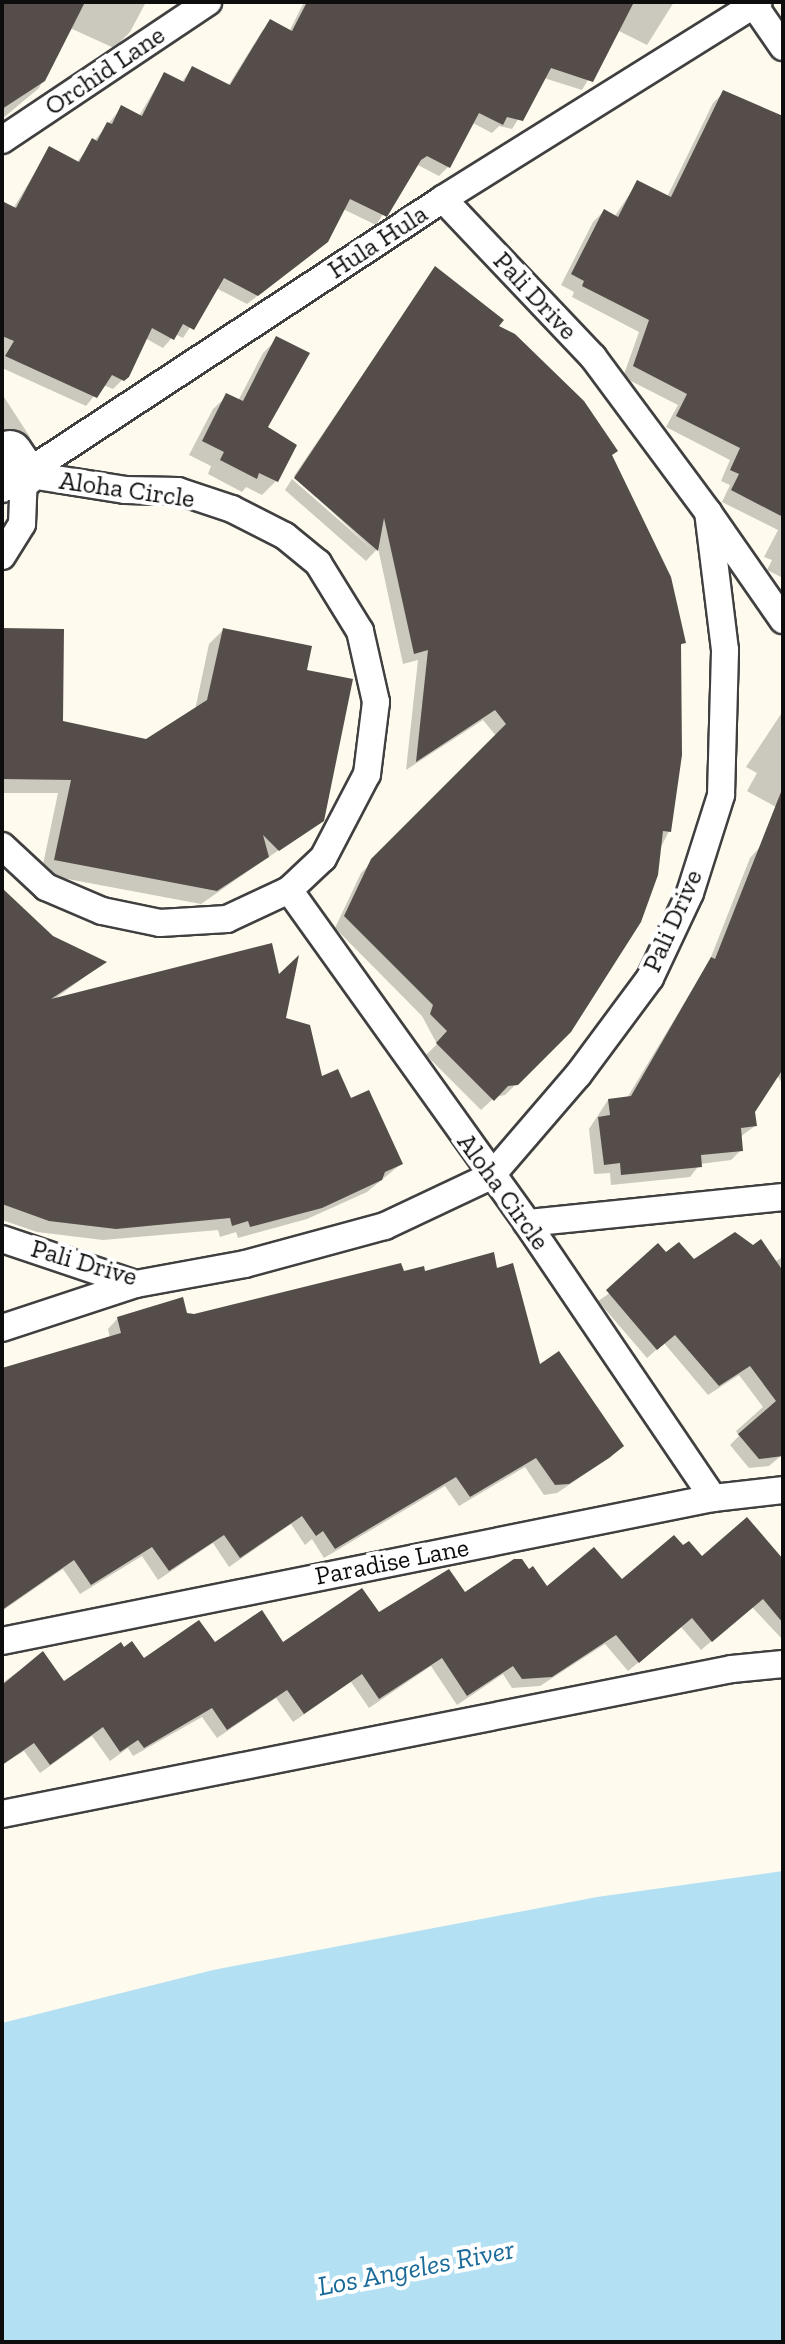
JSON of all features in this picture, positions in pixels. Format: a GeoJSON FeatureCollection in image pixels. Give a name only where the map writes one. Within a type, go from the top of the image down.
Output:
{"type":"FeatureCollection","features":[{"type":"Feature","properties":{"kind":"lane","name":"Orchid Lane"},"geometry":{"type":"LineString","coordinates":[[2,140],[208,2]]}},
{"type":"Feature","properties":{"kind":"lane"},"geometry":{"type":"LineString","coordinates":[[756,3],[783,47]]}},
{"type":"Feature","properties":{"kind":"lane","name":"Hula Hula"},"geometry":{"type":"LineString","coordinates":[[12,472],[756,3]]}},
{"type":"Feature","properties":{"kind":"lane","name":"Pali Drive"},"geometry":{"type":"LineString","coordinates":[[2,1239],[136,1284],[245,1264],[385,1226],[491,1176],[578,1075],[650,978],[690,893],[721,795],[725,650],[708,512],[593,357],[443,199]]}},
{"type":"Feature","properties":{"kind":"lane","name":"Aloha Circle"},"geometry":{"type":"LineString","coordinates":[[2,556],[22,524],[12,472],[125,490],[178,491],[232,509],[285,536],[318,563],[360,631],[376,702],[367,774],[323,858],[289,890],[227,919],[160,923],[102,911],[46,887],[2,846]]}},
{"type":"Feature","properties":{"kind":"lane"},"geometry":{"type":"LineString","coordinates":[[708,512],[783,620]]}},
{"type":"Feature","properties":{"kind":"lane","name":"Aloha Circle"},"geometry":{"type":"LineString","coordinates":[[289,890],[527,1223],[713,1498]]}},
{"type":"Feature","properties":{"kind":"lane"},"geometry":{"type":"LineString","coordinates":[[527,1223],[783,1197]]}},
{"type":"Feature","properties":{"kind":"lane"},"geometry":{"type":"LineString","coordinates":[[2,1328],[136,1284]]}},
{"type":"Feature","properties":{"kind":"lane","name":"Paradise Lane"},"geometry":{"type":"LineString","coordinates":[[2,1641],[713,1498],[783,1490]]}},
{"type":"Feature","properties":{"kind":"lane"},"geometry":{"type":"LineString","coordinates":[[2,1814],[732,1669],[783,1664]]}},
{"type":"Feature","properties":{"kind":"water","name":"Los Angeles River"},"geometry":{"type":"Polygon","coordinates":[[[783,1871],[783,2342],[2,2342],[2,2023],[213,1970],[597,1897],[783,1871]]]}},
{"type":"Feature","properties":{"kind":"building"},"geometry":{"type":"Polygon","coordinates":[[[2,2],[85,2],[45,81],[2,109],[2,2]]]}},
{"type":"Feature","properties":{"kind":"building"},"geometry":{"type":"Polygon","coordinates":[[[307,2],[634,2],[593,82],[551,68],[523,121],[507,117],[503,125],[479,113],[450,168],[427,156],[421,160],[387,217],[350,199],[328,242],[258,296],[224,278],[194,330],[183,324],[174,340],[152,328],[129,377],[124,381],[112,375],[97,398],[5,356],[14,341],[2,336],[2,201],[16,208],[49,146],[79,162],[92,138],[97,141],[107,122],[112,124],[121,105],[142,116],[164,72],[184,82],[192,66],[230,85],[270,19],[292,31],[307,2]]]}},
{"type":"Feature","properties":{"kind":"building"},"geometry":{"type":"Polygon","coordinates":[[[723,90],[783,116],[783,517],[731,490],[739,474],[730,470],[740,448],[676,416],[687,394],[633,366],[649,320],[582,286],[584,281],[571,274],[604,209],[618,217],[637,180],[671,197],[723,90]]]}},
{"type":"Feature","properties":{"kind":"building"},"geometry":{"type":"Polygon","coordinates":[[[435,266],[504,320],[499,326],[515,334],[584,401],[618,451],[612,455],[671,577],[686,643],[681,644],[682,755],[671,832],[663,831],[658,875],[641,922],[571,1032],[518,1085],[508,1086],[494,1101],[436,1043],[447,1031],[430,1014],[433,1005],[344,916],[371,859],[506,724],[495,710],[416,762],[428,650],[414,654],[384,518],[378,551],[294,478],[435,266]]]}},
{"type":"Feature","properties":{"kind":"building"},"geometry":{"type":"Polygon","coordinates":[[[276,336],[310,353],[268,427],[297,445],[278,482],[259,473],[257,479],[220,460],[224,452],[202,441],[226,393],[243,401],[276,336]]]}},
{"type":"Feature","properties":{"kind":"building"},"geometry":{"type":"Polygon","coordinates":[[[2,628],[64,629],[63,721],[146,739],[207,700],[223,628],[312,646],[307,670],[353,679],[324,821],[279,851],[263,835],[269,857],[217,891],[54,860],[71,780],[2,779],[2,628]]]}},
{"type":"Feature","properties":{"kind":"building"},"geometry":{"type":"Polygon","coordinates":[[[781,792],[783,1069],[755,1112],[757,1126],[741,1128],[743,1151],[701,1155],[702,1167],[621,1175],[620,1163],[604,1165],[598,1117],[610,1115],[608,1099],[631,1096],[711,957],[715,959],[781,792]]]}},
{"type":"Feature","properties":{"kind":"building"},"geometry":{"type":"Polygon","coordinates":[[[2,888],[53,936],[107,962],[51,999],[272,943],[279,974],[299,955],[286,1018],[310,1025],[322,1076],[338,1069],[351,1098],[369,1090],[403,1164],[385,1172],[382,1180],[322,1208],[250,1227],[248,1221],[232,1226],[230,1218],[116,1229],[49,1221],[2,1204],[2,888]]]}},
{"type":"Feature","properties":{"kind":"building"},"geometry":{"type":"Polygon","coordinates":[[[735,1232],[753,1245],[761,1239],[783,1271],[783,1456],[759,1459],[738,1434],[776,1401],[750,1366],[719,1386],[675,1335],[657,1350],[606,1290],[658,1243],[666,1252],[679,1242],[694,1259],[735,1232]]]}},
{"type":"Feature","properties":{"kind":"building"},"geometry":{"type":"Polygon","coordinates":[[[494,1252],[497,1268],[513,1263],[540,1364],[559,1351],[624,1446],[609,1458],[569,1484],[555,1485],[536,1458],[470,1497],[456,1477],[335,1549],[323,1531],[316,1536],[302,1516],[240,1558],[224,1535],[169,1571],[152,1547],[91,1585],[74,1560],[2,1610],[2,1368],[121,1333],[117,1317],[183,1297],[187,1313],[194,1314],[401,1263],[404,1271],[424,1266],[425,1271],[494,1252]]]}},
{"type":"Feature","properties":{"kind":"building"},"geometry":{"type":"Polygon","coordinates":[[[747,1517],[783,1559],[783,1623],[763,1599],[712,1642],[692,1618],[639,1663],[616,1635],[552,1677],[522,1679],[513,1666],[467,1696],[442,1658],[379,1699],[362,1674],[304,1714],[287,1690],[227,1730],[212,1708],[144,1748],[138,1740],[120,1752],[103,1727],[50,1765],[34,1743],[2,1765],[2,1685],[43,1651],[64,1681],[121,1642],[124,1647],[132,1641],[144,1658],[199,1620],[215,1642],[262,1610],[283,1642],[362,1588],[379,1612],[449,1569],[465,1592],[514,1559],[522,1559],[529,1569],[533,1566],[547,1586],[594,1547],[622,1579],[674,1535],[683,1545],[689,1541],[702,1556],[747,1517]]]}}]}
